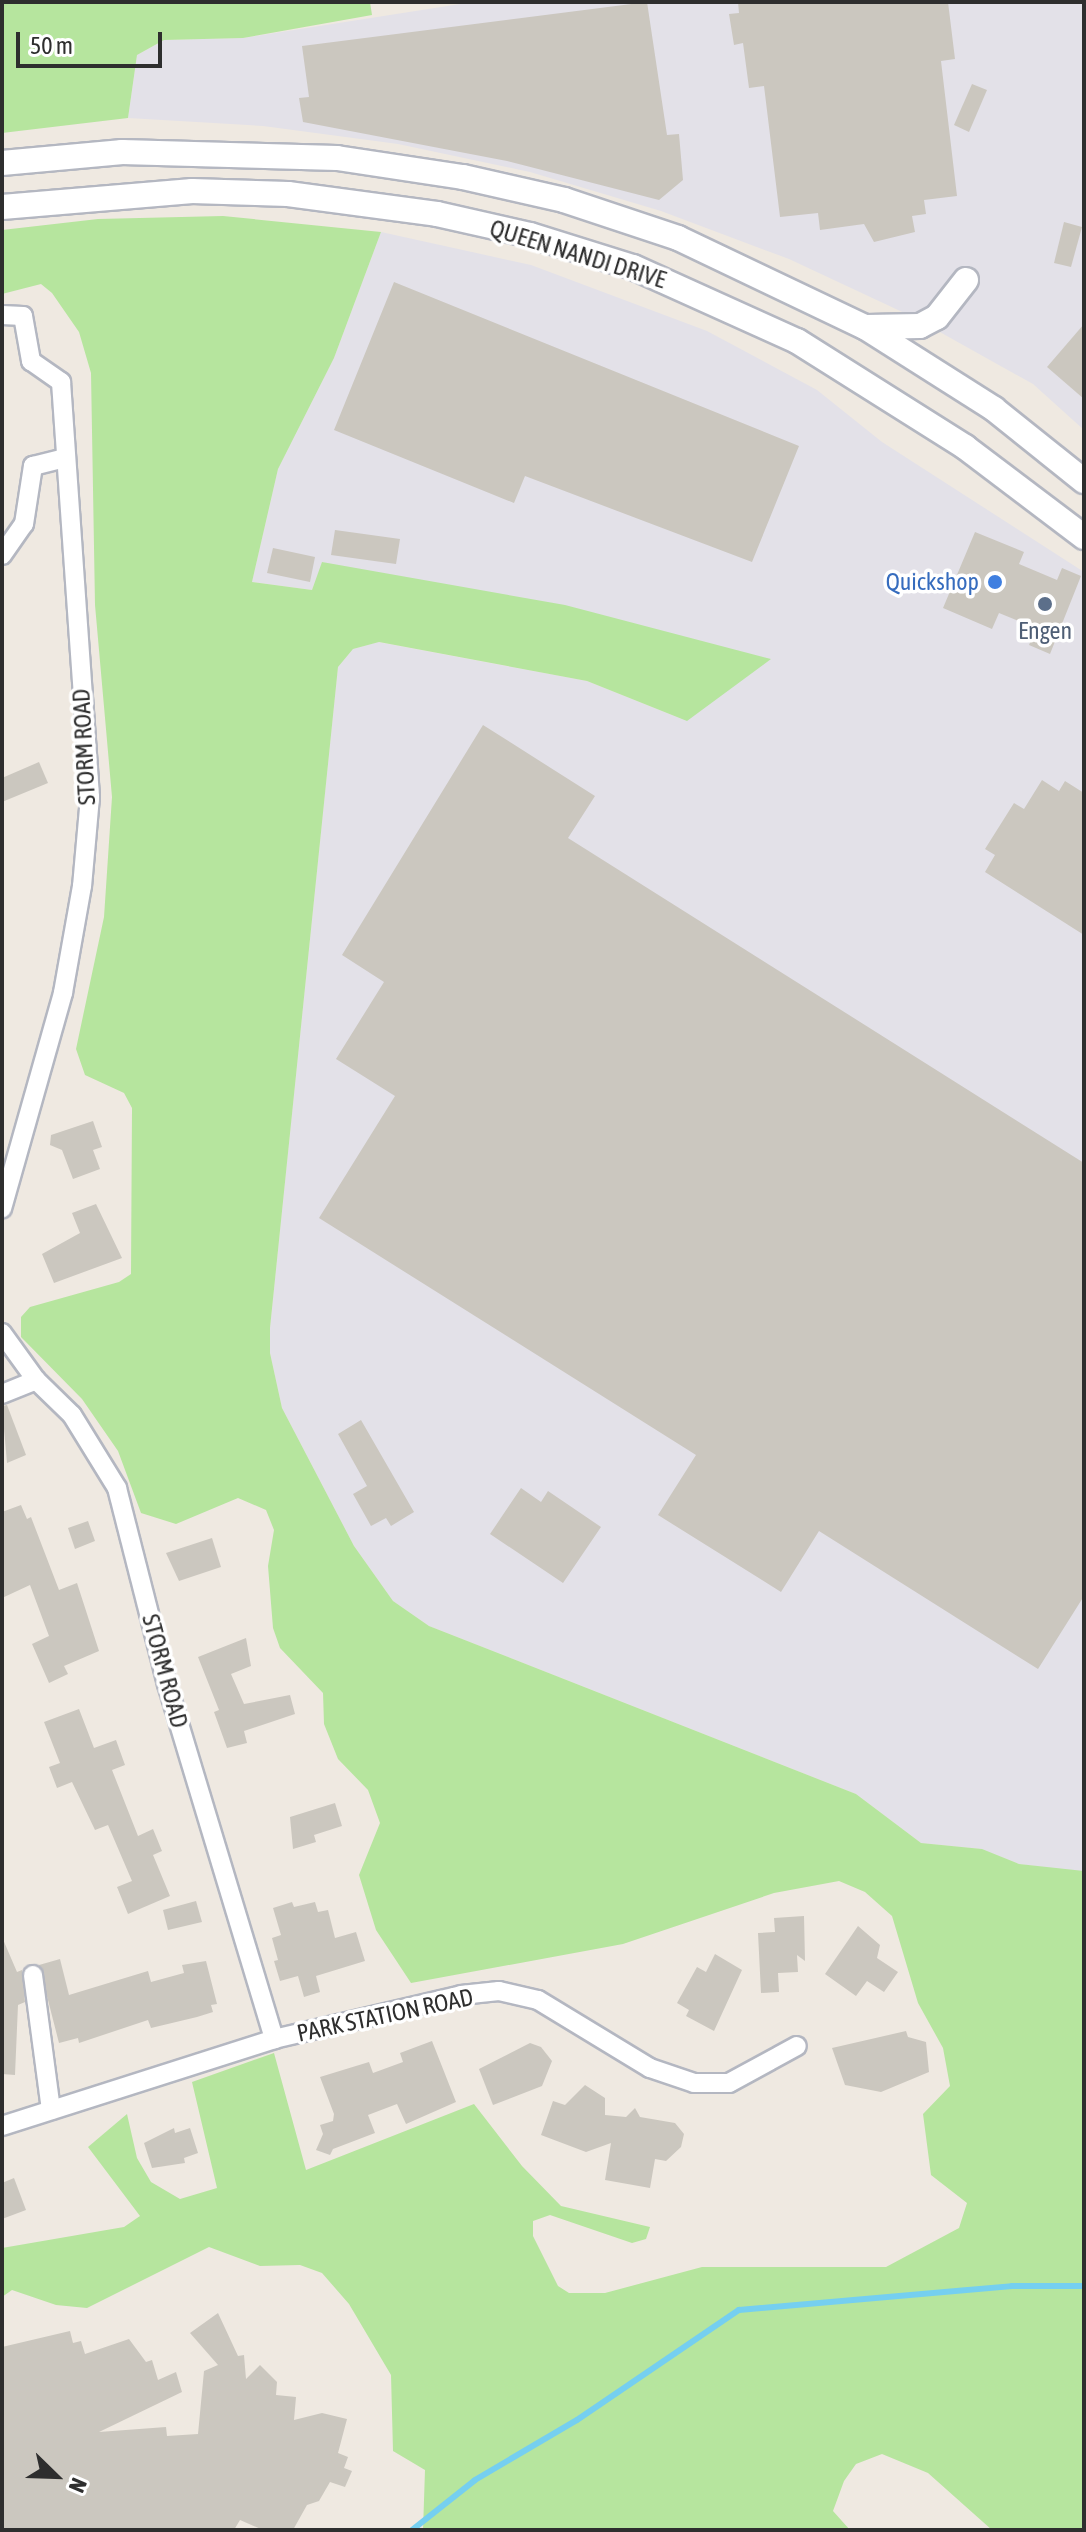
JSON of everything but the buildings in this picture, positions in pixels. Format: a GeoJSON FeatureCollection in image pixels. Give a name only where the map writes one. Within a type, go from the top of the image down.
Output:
{"type":"FeatureCollection","features":[{"type":"Feature","properties":{"kind":"main road","name":"QUEEN NANDI DRIVE"},"geometry":{"type":"LineString","coordinates":[[2,163],[122,152],[238,152],[337,158],[463,177],[564,200],[678,238],[865,327],[994,409],[1084,481]]}},
{"type":"Feature","properties":{"kind":"main road","name":"QUEEN NANDI DRIVE"},"geometry":{"type":"LineString","coordinates":[[2,207],[192,191],[288,194],[437,214],[530,235],[633,267],[797,341],[965,447],[1084,537]]}},
{"type":"Feature","properties":{"kind":"main road"},"geometry":{"type":"LineString","coordinates":[[865,327],[920,326],[937,317],[966,280]]}},
{"type":"Feature","properties":{"kind":"street","name":"STORM ROAD"},"geometry":{"type":"LineString","coordinates":[[2,315],[23,316],[31,361],[61,382],[90,797],[63,993],[2,1209]]}},
{"type":"Feature","properties":{"kind":"street"},"geometry":{"type":"LineString","coordinates":[[2,555],[24,524],[33,466],[65,458]]}},
{"type":"Feature","properties":{"kind":"street","name":"STORM ROAD"},"geometry":{"type":"LineString","coordinates":[[2,1333],[36,1380],[72,1415],[117,1488],[167,1684],[274,2039]]}},
{"type":"Feature","properties":{"kind":"street"},"geometry":{"type":"LineString","coordinates":[[2,1394],[36,1380]]}},
{"type":"Feature","properties":{"kind":"street"},"geometry":{"type":"LineString","coordinates":[[33,1975],[51,2110]]}},
{"type":"Feature","properties":{"kind":"street","name":"PARK STATION ROAD"},"geometry":{"type":"LineString","coordinates":[[2,2126],[274,2039],[461,1995],[499,1991],[538,2000],[650,2068],[694,2083],[729,2083],[797,2046]]}},
{"type":"Feature","properties":{"kind":"shaded area"},"geometry":{"type":"Polygon","coordinates":[[[473,2],[1084,2],[1084,430],[1033,384],[913,317],[789,259],[661,211],[530,172],[398,144],[263,126],[128,118],[137,55],[164,40],[243,38],[473,2]]]}},
{"type":"Feature","properties":{"kind":"shaded area"},"geometry":{"type":"Polygon","coordinates":[[[381,232],[531,265],[707,331],[817,390],[882,442],[1084,572],[1083,1872],[1019,1864],[981,1849],[921,1843],[856,1794],[429,1626],[393,1601],[354,1546],[282,1408],[270,1353],[270,1328],[338,667],[353,649],[378,642],[587,681],[687,721],[323,562],[312,590],[252,582],[278,469],[334,358],[381,232]]]}},
{"type":"Feature","properties":{"kind":"green space"},"geometry":{"type":"Polygon","coordinates":[[[2,2],[370,2],[372,15],[243,38],[164,40],[137,55],[128,118],[2,133],[2,2]]]}},
{"type":"Feature","properties":{"kind":"green space"},"geometry":{"type":"Polygon","coordinates":[[[223,216],[381,232],[334,358],[278,469],[252,582],[312,590],[322,562],[565,605],[771,659],[687,721],[587,681],[379,642],[353,649],[338,667],[270,1328],[270,1353],[282,1408],[354,1546],[393,1601],[429,1626],[856,1794],[921,1843],[982,1849],[1019,1864],[1084,1871],[1084,2530],[992,2530],[928,2473],[882,2454],[856,2464],[844,2481],[833,2511],[850,2530],[423,2530],[425,2470],[393,2451],[391,2375],[349,2304],[322,2273],[300,2265],[260,2266],[209,2247],[87,2308],[56,2305],[12,2290],[2,2297],[2,2248],[124,2227],[140,2216],[88,2147],[127,2114],[137,2158],[151,2182],[180,2199],[217,2188],[192,2082],[274,2053],[306,2170],[474,2104],[522,2166],[561,2206],[650,2227],[646,2239],[632,2243],[550,2215],[533,2221],[533,2236],[558,2286],[569,2293],[605,2293],[702,2267],[886,2267],[959,2228],[967,2203],[931,2175],[923,2114],[950,2086],[943,2048],[918,2003],[892,1916],[865,1892],[839,1881],[774,1893],[623,1944],[411,1983],[376,1930],[359,1875],[380,1823],[368,1790],[338,1759],[324,1724],[323,1693],[280,1648],[273,1628],[268,1566],[274,1530],[266,1510],[238,1498],[176,1524],[141,1513],[118,1451],[82,1399],[21,1337],[21,1317],[30,1307],[119,1282],[131,1274],[132,1108],[124,1093],[85,1075],[76,1049],[104,917],[112,797],[95,605],[91,373],[79,332],[52,293],[41,284],[2,294],[2,230],[98,219],[223,216]]]}},
{"type":"Feature","properties":{"kind":"waterway"},"geometry":{"type":"LineString","coordinates":[[412,2530],[475,2480],[577,2420],[739,2310],[1012,2286],[1084,2286]]}},
{"type":"Feature","properties":{"kind":"place","name":"Quickshop"},"geometry":{"type":"Point","coordinates":[995,582]}},
{"type":"Feature","properties":{"kind":"place","name":"Engen"},"geometry":{"type":"Point","coordinates":[1045,604]}}]}
